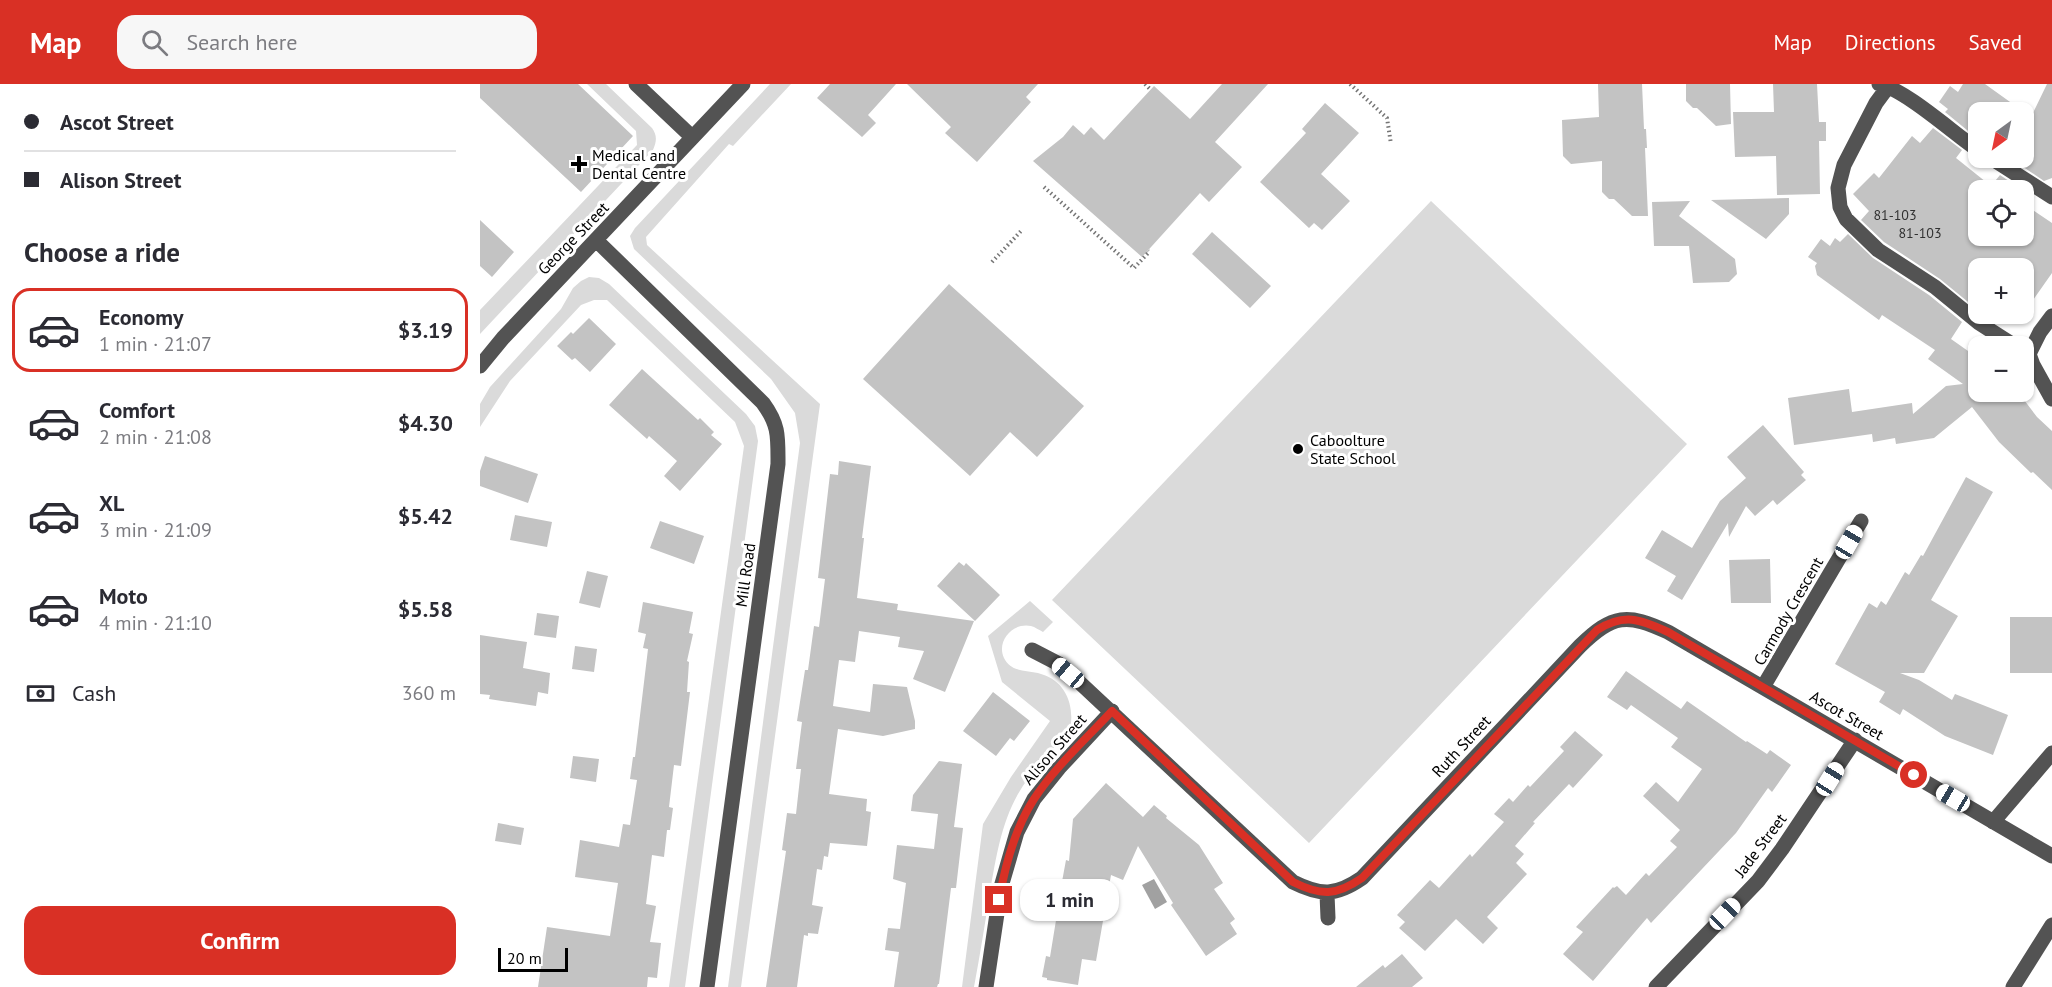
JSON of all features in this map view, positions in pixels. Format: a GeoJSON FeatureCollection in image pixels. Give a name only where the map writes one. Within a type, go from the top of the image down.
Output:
{"type":"FeatureCollection","features":[{"type":"Feature","properties":{"kind":"street"},"geometry":{"type":"LineString","coordinates":[[636,84],[692,137]]}},
{"type":"Feature","properties":{"kind":"street","name":"George Street"},"geometry":{"type":"LineString","coordinates":[[480,366],[503,338],[743,84]]}},
{"type":"Feature","properties":{"kind":"street"},"geometry":{"type":"LineString","coordinates":[[1968,143],[1910,100],[1885,85],[1844,165],[1838,188],[1840,207],[1846,219],[1878,250],[1935,287],[1979,323],[2000,336]]}},
{"type":"Feature","properties":{"kind":"street"},"geometry":{"type":"LineString","coordinates":[[2007,168],[2052,197]]}},
{"type":"Feature","properties":{"kind":"street","name":"Mill Road"},"geometry":{"type":"LineString","coordinates":[[596,240],[763,403],[774,419],[778,441],[778,464],[707,987]]}},
{"type":"Feature","properties":{"kind":"street"},"geometry":{"type":"LineString","coordinates":[[2034,338],[2052,316]]}},
{"type":"Feature","properties":{"kind":"street"},"geometry":{"type":"LineString","coordinates":[[2034,367],[2052,399]]}},
{"type":"Feature","properties":{"kind":"street","name":"Carmody Crescent"},"geometry":{"type":"LineString","coordinates":[[1763,687],[1861,521]]}},
{"type":"Feature","properties":{"kind":"street","name":"Ascot Street"},"geometry":{"type":"LineString","coordinates":[[1620,619],[1648,623],[1668,632],[2052,856]]}},
{"type":"Feature","properties":{"kind":"street","name":"Ruth Street"},"geometry":{"type":"LineString","coordinates":[[1327,894],[1347,888],[1362,878],[1580,646],[1597,630],[1620,619]]}},
{"type":"Feature","properties":{"kind":"street"},"geometry":{"type":"LineString","coordinates":[[1032,650],[1059,664],[1112,711],[1293,882],[1309,891],[1327,894],[1328,918]]}},
{"type":"Feature","properties":{"kind":"street","name":"Alison Street"},"geometry":{"type":"LineString","coordinates":[[986,987],[1001,887],[1017,832],[1034,799],[1059,768],[1112,711]]}},
{"type":"Feature","properties":{"kind":"street","name":"Jade Street"},"geometry":{"type":"LineString","coordinates":[[1656,987],[1758,881],[1855,740]]}},
{"type":"Feature","properties":{"kind":"street"},"geometry":{"type":"LineString","coordinates":[[1992,822],[2052,753]]}},
{"type":"Feature","properties":{"kind":"street"},"geometry":{"type":"LineString","coordinates":[[2013,987],[2052,925]]}},
{"type":"Feature","properties":{"kind":"path"},"geometry":{"type":"LineString","coordinates":[[1145,84],[1151,90]]}},
{"type":"Feature","properties":{"kind":"path"},"geometry":{"type":"LineString","coordinates":[[1350,84],[1388,118],[1391,144]]}},
{"type":"Feature","properties":{"kind":"path"},"geometry":{"type":"LineString","coordinates":[[1044,187],[1134,268],[1148,251]]}},
{"type":"Feature","properties":{"kind":"path"},"geometry":{"type":"LineString","coordinates":[[992,262],[1022,230]]}},
{"type":"Feature","properties":{"kind":"shaded area"},"geometry":{"type":"Polygon","coordinates":[[[587,84],[606,84],[652,128],[656,138],[653,150],[480,334],[480,310],[637,145],[636,131],[587,84]]]}},
{"type":"Feature","properties":{"kind":"shaded area"},"geometry":{"type":"Polygon","coordinates":[[[770,84],[791,84],[733,146],[729,144],[646,237],[647,245],[820,404],[741,987],[728,987],[800,443],[795,413],[771,379],[634,249],[630,236],[770,84]]]}},
{"type":"Feature","properties":{"kind":"shaded area"},"geometry":{"type":"Polygon","coordinates":[[[1431,201],[1687,444],[1309,843],[1052,600],[1431,201]]]}},
{"type":"Feature","properties":{"kind":"shaded area"},"geometry":{"type":"Polygon","coordinates":[[[589,277],[599,278],[609,284],[746,414],[755,426],[758,441],[685,987],[669,987],[744,446],[735,422],[607,300],[594,300],[581,305],[510,381],[480,427],[480,404],[490,387],[561,309],[573,288],[589,277]]]}},
{"type":"Feature","properties":{"kind":"shaded area"},"geometry":{"type":"Polygon","coordinates":[[[1030,601],[1053,622],[1043,632],[1032,626],[1012,630],[1004,639],[1002,652],[1007,663],[1015,669],[1041,674],[1057,682],[1070,704],[1070,730],[1029,777],[1012,805],[997,854],[974,987],[962,987],[983,824],[1011,777],[1050,721],[1002,682],[988,636],[1030,601]]]}},
{"type":"Feature","properties":{"kind":"shaded area"},"geometry":{"type":"Polygon","coordinates":[[[1154,879],[1167,902],[1155,909],[1142,885],[1154,879]]]}},
{"type":"Feature","properties":{"kind":"building","name":"Medical and Dental Centre"},"geometry":{"type":"Polygon","coordinates":[[[480,84],[578,84],[633,136],[581,192],[480,98],[480,84]]]}},
{"type":"Feature","properties":{"kind":"building"},"geometry":{"type":"Polygon","coordinates":[[[830,84],[896,84],[868,115],[876,123],[862,137],[817,98],[830,84]]]}},
{"type":"Feature","properties":{"kind":"building"},"geometry":{"type":"Polygon","coordinates":[[[907,84],[1038,84],[1026,97],[1031,102],[977,162],[945,133],[951,127],[907,84]]]}},
{"type":"Feature","properties":{"kind":"building"},"geometry":{"type":"Polygon","coordinates":[[[1222,84],[1268,84],[1215,142],[1242,167],[1209,202],[1200,193],[1142,257],[1033,161],[1063,137],[1073,125],[1084,135],[1091,127],[1104,140],[1154,86],[1190,119],[1222,84]]]}},
{"type":"Feature","properties":{"kind":"building"},"geometry":{"type":"Polygon","coordinates":[[[1598,84],[1642,84],[1647,148],[1645,148],[1648,216],[1632,216],[1614,199],[1609,199],[1602,192],[1602,161],[1571,164],[1563,156],[1562,120],[1599,117],[1598,84]]]}},
{"type":"Feature","properties":{"kind":"building"},"geometry":{"type":"Polygon","coordinates":[[[1686,84],[1730,84],[1731,124],[1716,126],[1697,108],[1693,108],[1686,101],[1686,84]]]}},
{"type":"Feature","properties":{"kind":"building"},"geometry":{"type":"Polygon","coordinates":[[[1773,84],[1817,84],[1819,122],[1826,122],[1826,141],[1819,141],[1820,194],[1777,195],[1776,156],[1735,157],[1733,112],[1774,112],[1773,84]]]}},
{"type":"Feature","properties":{"kind":"building"},"geometry":{"type":"Polygon","coordinates":[[[1963,84],[1985,84],[2010,102],[1968,102],[1968,131],[1945,112],[1948,109],[1939,102],[1950,86],[1958,92],[1963,84]]]}},
{"type":"Feature","properties":{"kind":"building"},"geometry":{"type":"Polygon","coordinates":[[[2047,84],[2052,84],[2052,178],[2044,181],[2025,168],[2034,168],[2034,111],[2047,84]]]}},
{"type":"Feature","properties":{"kind":"building"},"geometry":{"type":"Polygon","coordinates":[[[1325,103],[1359,133],[1321,174],[1350,201],[1322,230],[1314,223],[1309,228],[1260,182],[1306,133],[1302,129],[1325,103]]]}},
{"type":"Feature","properties":{"kind":"building"},"geometry":{"type":"Polygon","coordinates":[[[1933,128],[1962,150],[1956,158],[1984,180],[1968,180],[1968,246],[2034,246],[2034,211],[2052,223],[2052,273],[2034,299],[2034,258],[1968,258],[1968,302],[1940,279],[1884,242],[1861,220],[1869,211],[1853,194],[1874,173],[1879,178],[1912,136],[1920,143],[1933,128]]]}},
{"type":"Feature","properties":{"kind":"building"},"geometry":{"type":"Polygon","coordinates":[[[2000,175],[2008,180],[1996,180],[2000,175]]]}},
{"type":"Feature","properties":{"kind":"building"},"geometry":{"type":"Polygon","coordinates":[[[1789,198],[1789,214],[1766,239],[1711,200],[1789,198]]]}},
{"type":"Feature","properties":{"kind":"building"},"geometry":{"type":"Polygon","coordinates":[[[1690,201],[1679,216],[1735,259],[1737,274],[1729,282],[1693,283],[1689,246],[1654,246],[1652,202],[1690,201]]]}},
{"type":"Feature","properties":{"kind":"building"},"geometry":{"type":"Polygon","coordinates":[[[480,220],[514,252],[492,277],[480,266],[480,220]]]}},
{"type":"Feature","properties":{"kind":"building"},"geometry":{"type":"Polygon","coordinates":[[[1212,232],[1271,286],[1250,308],[1192,254],[1212,232]]]}},
{"type":"Feature","properties":{"kind":"building"},"geometry":{"type":"Polygon","coordinates":[[[1848,234],[1873,258],[1929,295],[1962,322],[1951,339],[1968,351],[1968,402],[2026,402],[2052,431],[2052,490],[1999,442],[1972,407],[1934,438],[1896,444],[1895,438],[1873,442],[1872,434],[1794,445],[1788,398],[1849,389],[1852,412],[1912,403],[1913,414],[1946,386],[1963,384],[1928,359],[1935,350],[1882,315],[1879,320],[1817,275],[1815,266],[1817,263],[1808,257],[1821,239],[1830,246],[1835,238],[1840,242],[1848,234]]]}},
{"type":"Feature","properties":{"kind":"building"},"geometry":{"type":"Polygon","coordinates":[[[949,284],[1084,406],[1037,457],[1010,432],[970,476],[863,379],[949,284]]]}},
{"type":"Feature","properties":{"kind":"building"},"geometry":{"type":"Polygon","coordinates":[[[589,318],[616,344],[590,372],[557,346],[589,318]]]}},
{"type":"Feature","properties":{"kind":"building"},"geometry":{"type":"Polygon","coordinates":[[[642,369],[698,420],[700,418],[714,432],[711,435],[722,444],[680,491],[664,476],[677,461],[649,436],[647,439],[609,405],[642,369]]]}},
{"type":"Feature","properties":{"kind":"building"},"geometry":{"type":"Polygon","coordinates":[[[1763,425],[1804,472],[1801,475],[1806,480],[1777,505],[1773,500],[1755,516],[1746,506],[1729,537],[1728,523],[1682,600],[1667,591],[1676,576],[1645,558],[1662,530],[1692,548],[1720,501],[1746,478],[1727,457],[1763,425]]]}},
{"type":"Feature","properties":{"kind":"building"},"geometry":{"type":"Polygon","coordinates":[[[485,456],[538,474],[528,503],[480,486],[480,471],[485,456]]]}},
{"type":"Feature","properties":{"kind":"building"},"geometry":{"type":"Polygon","coordinates":[[[839,461],[871,466],[857,598],[898,604],[897,610],[974,621],[945,692],[913,679],[924,651],[898,647],[900,637],[859,631],[855,662],[839,660],[833,706],[870,712],[873,684],[907,687],[915,729],[883,736],[838,729],[829,794],[867,799],[866,811],[871,812],[867,846],[830,843],[828,857],[824,856],[822,870],[817,869],[812,905],[823,907],[818,934],[804,935],[797,987],[766,987],[786,851],[782,850],[787,813],[796,814],[801,769],[796,769],[802,722],[797,721],[805,670],[808,670],[814,626],[819,627],[825,579],[818,578],[830,474],[838,475],[839,461]]]}},
{"type":"Feature","properties":{"kind":"building"},"geometry":{"type":"Polygon","coordinates":[[[1966,477],[1993,492],[1931,600],[1958,616],[1924,673],[1900,673],[1919,680],[1952,700],[1955,694],[2008,715],[1993,755],[1945,736],[1903,709],[1900,715],[1879,702],[1885,692],[1835,664],[1869,603],[1877,608],[1881,601],[1886,605],[1905,572],[1909,575],[1921,555],[1923,556],[1966,477]]]}},
{"type":"Feature","properties":{"kind":"building"},"geometry":{"type":"Polygon","coordinates":[[[515,515],[552,522],[547,547],[510,540],[515,515]]]}},
{"type":"Feature","properties":{"kind":"building"},"geometry":{"type":"Polygon","coordinates":[[[660,521],[704,536],[694,564],[650,548],[660,521]]]}},
{"type":"Feature","properties":{"kind":"building"},"geometry":{"type":"Polygon","coordinates":[[[1770,559],[1771,603],[1731,603],[1729,560],[1770,559]]]}},
{"type":"Feature","properties":{"kind":"building"},"geometry":{"type":"Polygon","coordinates":[[[959,562],[964,566],[966,563],[1000,595],[975,621],[937,586],[959,562]]]}},
{"type":"Feature","properties":{"kind":"building"},"geometry":{"type":"Polygon","coordinates":[[[587,571],[608,576],[600,608],[579,603],[587,571]]]}},
{"type":"Feature","properties":{"kind":"building"},"geometry":{"type":"Polygon","coordinates":[[[643,602],[693,612],[689,633],[693,634],[687,661],[689,662],[687,692],[690,692],[681,766],[674,765],[669,807],[673,808],[670,830],[667,830],[664,857],[652,855],[646,904],[656,906],[650,942],[661,943],[657,978],[648,977],[647,987],[538,987],[547,927],[610,936],[618,883],[575,877],[580,840],[619,847],[623,824],[630,825],[637,780],[630,779],[633,757],[635,757],[648,649],[643,648],[646,634],[638,632],[643,602]]]}},
{"type":"Feature","properties":{"kind":"building"},"geometry":{"type":"Polygon","coordinates":[[[537,613],[559,616],[556,638],[534,635],[537,613]]]}},
{"type":"Feature","properties":{"kind":"building"},"geometry":{"type":"Polygon","coordinates":[[[2010,617],[2052,617],[2052,673],[2010,673],[2010,617]]]}},
{"type":"Feature","properties":{"kind":"building"},"geometry":{"type":"Polygon","coordinates":[[[480,635],[527,642],[523,668],[550,673],[548,694],[538,692],[536,706],[489,699],[490,695],[480,694],[480,635]]]}},
{"type":"Feature","properties":{"kind":"building"},"geometry":{"type":"Polygon","coordinates":[[[575,646],[597,649],[594,672],[572,669],[575,646]]]}},
{"type":"Feature","properties":{"kind":"building"},"geometry":{"type":"Polygon","coordinates":[[[1626,671],[1681,709],[1687,701],[1746,742],[1767,754],[1770,750],[1791,765],[1772,792],[1768,788],[1736,833],[1651,923],[1647,918],[1593,981],[1563,954],[1583,932],[1576,927],[1613,887],[1617,886],[1626,895],[1646,873],[1649,876],[1677,847],[1670,841],[1680,830],[1643,796],[1656,782],[1678,802],[1702,769],[1671,747],[1678,738],[1631,705],[1627,710],[1607,697],[1626,671]]]}},
{"type":"Feature","properties":{"kind":"building"},"geometry":{"type":"Polygon","coordinates":[[[993,692],[1030,721],[1014,741],[1010,738],[996,756],[963,731],[993,692]]]}},
{"type":"Feature","properties":{"kind":"building"},"geometry":{"type":"Polygon","coordinates":[[[1575,731],[1603,755],[1573,788],[1569,784],[1533,822],[1535,823],[1515,846],[1524,854],[1516,863],[1527,874],[1487,917],[1498,928],[1483,944],[1456,919],[1425,951],[1399,928],[1405,922],[1397,915],[1430,880],[1439,888],[1470,854],[1472,857],[1504,822],[1494,814],[1509,798],[1513,802],[1528,785],[1530,787],[1564,751],[1560,747],[1575,731]]]}},
{"type":"Feature","properties":{"kind":"building"},"geometry":{"type":"Polygon","coordinates":[[[573,756],[599,759],[596,782],[570,778],[573,756]]]}},
{"type":"Feature","properties":{"kind":"building"},"geometry":{"type":"Polygon","coordinates":[[[939,761],[962,764],[954,827],[963,828],[956,888],[951,888],[939,984],[937,987],[894,987],[899,952],[885,950],[888,928],[900,929],[906,883],[893,879],[897,845],[934,849],[938,814],[911,811],[913,795],[939,761]]]}},
{"type":"Feature","properties":{"kind":"building"},"geometry":{"type":"Polygon","coordinates":[[[1106,783],[1143,817],[1154,805],[1199,845],[1223,883],[1214,889],[1235,919],[1230,923],[1237,934],[1206,956],[1171,905],[1173,903],[1138,846],[1123,880],[1111,875],[1096,961],[1082,959],[1078,985],[1047,980],[1042,977],[1046,956],[1050,957],[1058,908],[1054,907],[1058,886],[1061,887],[1066,860],[1069,861],[1073,819],[1106,783]]]}},
{"type":"Feature","properties":{"kind":"building"},"geometry":{"type":"Polygon","coordinates":[[[498,823],[524,828],[521,845],[495,841],[498,823]]]}},
{"type":"Feature","properties":{"kind":"building"},"geometry":{"type":"Polygon","coordinates":[[[1402,954],[1423,978],[1412,987],[1356,987],[1383,965],[1385,968],[1402,954]]]}},
{"type":"Feature","properties":{"kind":"place","name":"Medical and Dental Centre"},"geometry":{"type":"Point","coordinates":[579,164]}},
{"type":"Feature","properties":{"kind":"place","name":"Caboolture State School"},"geometry":{"type":"Point","coordinates":[1298,449]}},
{"type":"Feature","properties":{"kind":"route"},"geometry":{"type":"LineString","coordinates":[[999,900],[1017,832],[1034,799],[1059,768],[1112,711],[1293,882],[1309,891],[1327,894],[1347,888],[1362,878],[1580,646],[1597,630],[1620,619],[1648,623],[1668,632],[1914,775]]}}]}
